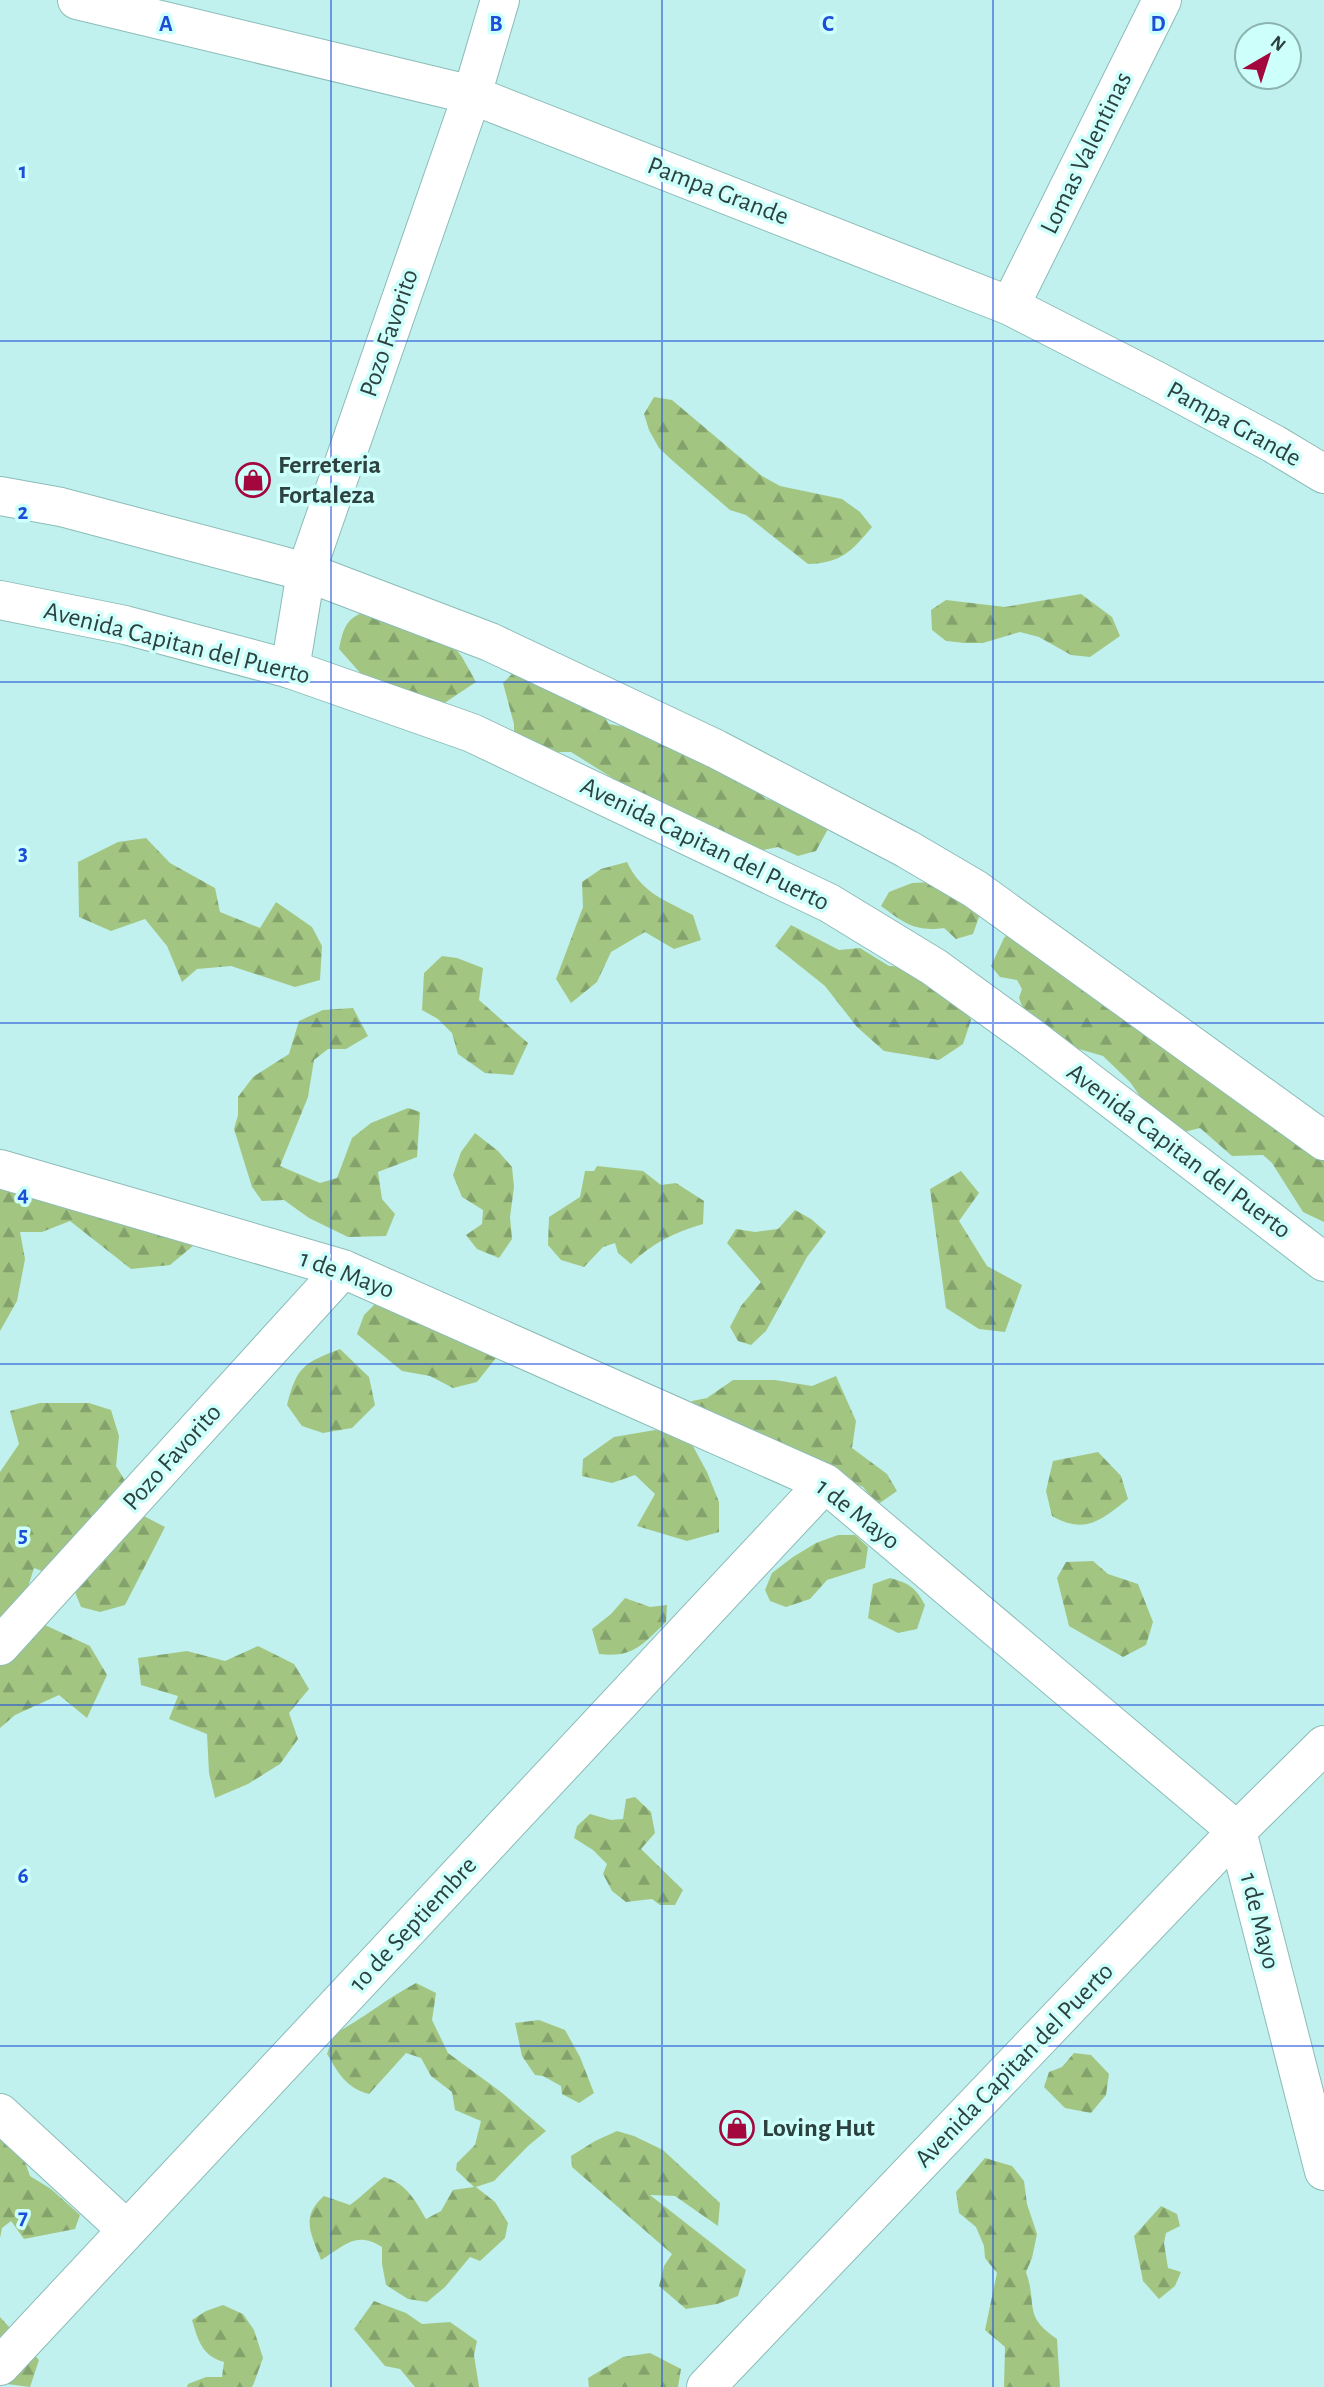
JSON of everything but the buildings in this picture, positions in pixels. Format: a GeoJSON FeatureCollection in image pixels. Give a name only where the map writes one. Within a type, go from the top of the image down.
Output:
{"type":"FeatureCollection","features":[{"type":"Feature","properties":{"kind":"street","name":"Pampa Grande"},"geometry":{"type":"LineString","coordinates":[[77,0],[472,95],[1010,306],[1203,406],[1324,474]]}},
{"type":"Feature","properties":{"kind":"street","name":"Pozo Favorito"},"geometry":{"type":"LineString","coordinates":[[290,669],[306,572],[472,95],[500,0]]}},
{"type":"Feature","properties":{"kind":"street","name":"Lomas Valentinas"},"geometry":{"type":"LineString","coordinates":[[1010,306],[1161,0]]}},
{"type":"Feature","properties":{"kind":"street"},"geometry":{"type":"LineString","coordinates":[[0,496],[61,507],[306,572],[490,642],[716,749],[907,849],[975,890],[1324,1141]]}},
{"type":"Feature","properties":{"kind":"street","name":"Avenida Capitan del Puerto"},"geometry":{"type":"LineString","coordinates":[[0,600],[125,625],[290,669],[472,733],[830,903],[934,967],[1021,1030],[1324,1262]]}},
{"type":"Feature","properties":{"kind":"street","name":"1 de Mayo"},"geometry":{"type":"LineString","coordinates":[[0,1170],[343,1269],[825,1483],[1237,1830],[1324,2171]]}},
{"type":"Feature","properties":{"kind":"street","name":"Pozo Favorito"},"geometry":{"type":"LineString","coordinates":[[0,1646],[343,1269]]}},
{"type":"Feature","properties":{"kind":"street","name":"1o de Septiembre"},"geometry":{"type":"LineString","coordinates":[[0,2366],[825,1483]]}},
{"type":"Feature","properties":{"kind":"street","name":"Avenida Capitan del Puerto"},"geometry":{"type":"LineString","coordinates":[[706,2387],[1237,1830],[1324,1745]]}},
{"type":"Feature","properties":{"kind":"street"},"geometry":{"type":"LineString","coordinates":[[0,2113],[127,2230]]}},
{"type":"Feature","properties":{"kind":"green space"},"geometry":{"type":"Polygon","coordinates":[[[654,397],[672,400],[762,476],[780,486],[842,499],[860,512],[872,527],[845,554],[829,561],[808,564],[746,515],[730,510],[659,448],[644,414],[654,397]]]}},
{"type":"Feature","properties":{"kind":"green space"},"geometry":{"type":"Polygon","coordinates":[[[1081,594],[1112,617],[1120,636],[1090,657],[1071,655],[1039,637],[1020,632],[983,643],[965,643],[946,641],[932,630],[931,610],[946,600],[1005,607],[1081,594]]]}},
{"type":"Feature","properties":{"kind":"green space"},"geometry":{"type":"Polygon","coordinates":[[[377,606],[444,634],[462,657],[476,682],[425,716],[387,703],[339,649],[346,625],[354,617],[377,606]]]}},
{"type":"Feature","properties":{"kind":"green space"},"geometry":{"type":"Polygon","coordinates":[[[517,669],[595,703],[609,724],[641,730],[739,777],[766,799],[797,807],[828,829],[816,851],[798,856],[778,847],[759,851],[654,804],[571,752],[514,752],[514,724],[503,683],[517,669]]]}},
{"type":"Feature","properties":{"kind":"green space"},"geometry":{"type":"Polygon","coordinates":[[[146,838],[170,863],[215,888],[220,912],[260,928],[276,902],[312,927],[322,946],[320,980],[295,987],[231,966],[197,969],[182,982],[167,946],[145,919],[111,931],[79,917],[78,862],[118,842],[146,838]]]}},
{"type":"Feature","properties":{"kind":"green space"},"geometry":{"type":"Polygon","coordinates":[[[627,862],[646,888],[693,915],[701,940],[674,949],[645,932],[611,952],[597,982],[571,1003],[556,979],[583,907],[582,882],[601,869],[627,862]]]}},
{"type":"Feature","properties":{"kind":"green space"},"geometry":{"type":"Polygon","coordinates":[[[934,882],[980,914],[973,934],[956,939],[944,928],[917,927],[881,906],[889,892],[912,883],[934,882]]]}},
{"type":"Feature","properties":{"kind":"green space"},"geometry":{"type":"Polygon","coordinates":[[[791,925],[839,950],[860,948],[889,966],[925,967],[955,992],[971,1020],[963,1044],[939,1060],[884,1051],[857,1027],[825,986],[775,946],[791,925]]]}},
{"type":"Feature","properties":{"kind":"green space"},"geometry":{"type":"Polygon","coordinates":[[[1012,930],[1039,952],[1052,969],[1063,971],[1324,1137],[1324,1222],[1303,1212],[1272,1163],[1263,1155],[1232,1156],[1200,1128],[1180,1133],[1163,1129],[1130,1082],[1103,1056],[1034,1036],[1019,998],[1022,989],[1017,980],[1000,977],[991,966],[1004,938],[1012,930]]]}},
{"type":"Feature","properties":{"kind":"green space"},"geometry":{"type":"Polygon","coordinates":[[[442,956],[457,958],[483,968],[479,1000],[528,1043],[513,1075],[485,1073],[458,1054],[452,1033],[438,1019],[422,1010],[424,973],[442,956]]]}},
{"type":"Feature","properties":{"kind":"green space"},"geometry":{"type":"Polygon","coordinates":[[[353,1008],[368,1036],[346,1049],[328,1049],[314,1060],[308,1097],[280,1166],[320,1183],[337,1178],[352,1138],[371,1123],[408,1108],[420,1112],[417,1157],[378,1172],[382,1199],[395,1214],[386,1236],[348,1237],[309,1218],[284,1200],[262,1201],[252,1187],[234,1129],[238,1115],[238,1097],[253,1077],[289,1054],[299,1021],[323,1010],[353,1008]]]}},
{"type":"Feature","properties":{"kind":"green space"},"geometry":{"type":"Polygon","coordinates":[[[475,1133],[498,1151],[512,1167],[512,1239],[499,1258],[477,1249],[466,1235],[482,1224],[483,1210],[462,1197],[453,1175],[461,1152],[475,1133]]]}},
{"type":"Feature","properties":{"kind":"green space"},"geometry":{"type":"Polygon","coordinates":[[[597,1166],[643,1171],[661,1185],[676,1183],[704,1201],[703,1224],[664,1239],[631,1264],[618,1253],[615,1243],[603,1247],[584,1267],[561,1260],[548,1245],[549,1217],[580,1197],[585,1171],[594,1171],[597,1166]]]}},
{"type":"Feature","properties":{"kind":"green space"},"geometry":{"type":"Polygon","coordinates":[[[0,1169],[194,1245],[170,1265],[131,1269],[70,1221],[42,1232],[20,1232],[25,1259],[17,1301],[0,1331],[0,1169]]]}},
{"type":"Feature","properties":{"kind":"green space"},"geometry":{"type":"Polygon","coordinates":[[[961,1171],[979,1193],[959,1221],[987,1266],[1022,1285],[1005,1332],[979,1329],[946,1308],[930,1189],[961,1171]]]}},
{"type":"Feature","properties":{"kind":"green space"},"geometry":{"type":"Polygon","coordinates":[[[795,1210],[826,1232],[807,1257],[766,1331],[751,1345],[738,1341],[730,1327],[741,1306],[761,1282],[727,1243],[736,1229],[755,1232],[778,1229],[795,1210]]]}},
{"type":"Feature","properties":{"kind":"green space"},"geometry":{"type":"Polygon","coordinates":[[[377,1302],[488,1332],[496,1358],[477,1382],[453,1388],[430,1376],[402,1371],[357,1334],[364,1315],[377,1302]]]}},
{"type":"Feature","properties":{"kind":"green space"},"geometry":{"type":"Polygon","coordinates":[[[340,1349],[369,1377],[375,1405],[352,1428],[323,1433],[302,1426],[287,1405],[294,1382],[310,1363],[340,1349]]]}},
{"type":"Feature","properties":{"kind":"green space"},"geometry":{"type":"Polygon","coordinates":[[[836,1376],[856,1421],[852,1448],[887,1474],[897,1491],[877,1505],[863,1487],[828,1472],[801,1451],[761,1437],[692,1424],[692,1401],[707,1398],[733,1380],[775,1380],[812,1386],[836,1376]]]}},
{"type":"Feature","properties":{"kind":"green space"},"geometry":{"type":"Polygon","coordinates":[[[40,1403],[89,1403],[111,1410],[119,1436],[116,1466],[127,1484],[138,1513],[165,1527],[125,1605],[100,1612],[81,1607],[71,1582],[34,1568],[27,1590],[0,1619],[0,1472],[19,1444],[10,1411],[40,1403]]]}},
{"type":"Feature","properties":{"kind":"green space"},"geometry":{"type":"Polygon","coordinates":[[[655,1430],[688,1437],[719,1502],[719,1532],[687,1541],[637,1526],[655,1494],[635,1475],[612,1483],[582,1476],[583,1459],[614,1437],[655,1430]]]}},
{"type":"Feature","properties":{"kind":"green space"},"geometry":{"type":"Polygon","coordinates":[[[1098,1452],[1121,1476],[1128,1499],[1093,1523],[1074,1524],[1052,1516],[1046,1491],[1053,1461],[1098,1452]]]}},
{"type":"Feature","properties":{"kind":"green space"},"geometry":{"type":"Polygon","coordinates":[[[838,1535],[855,1535],[868,1547],[865,1568],[827,1580],[810,1599],[786,1607],[770,1601],[765,1590],[772,1573],[816,1543],[838,1535]]]}},
{"type":"Feature","properties":{"kind":"green space"},"geometry":{"type":"Polygon","coordinates":[[[1093,1561],[1108,1574],[1138,1584],[1153,1622],[1146,1645],[1123,1657],[1069,1626],[1057,1578],[1066,1562],[1093,1561]]]}},
{"type":"Feature","properties":{"kind":"green space"},"geometry":{"type":"Polygon","coordinates":[[[890,1578],[911,1587],[925,1605],[917,1629],[898,1633],[868,1618],[873,1584],[890,1578]]]}},
{"type":"Feature","properties":{"kind":"green space"},"geometry":{"type":"Polygon","coordinates":[[[625,1598],[650,1607],[667,1605],[666,1622],[629,1652],[599,1654],[592,1629],[625,1598]]]}},
{"type":"Feature","properties":{"kind":"green space"},"geometry":{"type":"Polygon","coordinates":[[[45,1625],[90,1646],[107,1675],[87,1718],[59,1695],[15,1715],[0,1728],[0,1647],[45,1625]]]}},
{"type":"Feature","properties":{"kind":"green space"},"geometry":{"type":"Polygon","coordinates":[[[258,1646],[294,1664],[309,1689],[289,1713],[298,1739],[280,1764],[248,1784],[215,1798],[209,1773],[207,1734],[169,1719],[178,1696],[141,1685],[138,1658],[187,1651],[225,1661],[258,1646]]]}},
{"type":"Feature","properties":{"kind":"green space"},"geometry":{"type":"Polygon","coordinates":[[[635,1797],[651,1812],[655,1833],[641,1849],[683,1890],[675,1905],[660,1905],[652,1899],[626,1902],[612,1891],[603,1874],[607,1864],[593,1850],[574,1838],[577,1826],[590,1814],[611,1820],[623,1819],[626,1799],[635,1797]]]}},
{"type":"Feature","properties":{"kind":"green space"},"geometry":{"type":"Polygon","coordinates":[[[416,1983],[436,1993],[432,2020],[448,2053],[501,2092],[546,2131],[494,2181],[476,2187],[495,2202],[508,2223],[505,2238],[480,2261],[470,2257],[445,2287],[427,2302],[408,2299],[386,2285],[382,2247],[373,2242],[350,2242],[321,2260],[310,2226],[312,2211],[324,2196],[350,2205],[384,2177],[404,2188],[426,2219],[441,2211],[453,2190],[474,2187],[456,2170],[457,2163],[475,2145],[481,2121],[455,2110],[452,2092],[431,2076],[421,2058],[406,2053],[369,2094],[349,2084],[327,2054],[334,2034],[416,1983]]]}},
{"type":"Feature","properties":{"kind":"green space"},"geometry":{"type":"Polygon","coordinates":[[[539,2020],[565,2030],[580,2057],[594,2093],[579,2103],[562,2094],[561,2086],[543,2076],[535,2075],[522,2056],[515,2023],[539,2020]]]}},
{"type":"Feature","properties":{"kind":"green space"},"geometry":{"type":"Polygon","coordinates":[[[1074,2053],[1091,2055],[1109,2074],[1106,2095],[1091,2113],[1065,2108],[1044,2087],[1049,2072],[1062,2067],[1074,2053]]]}},
{"type":"Feature","properties":{"kind":"green space"},"geometry":{"type":"Polygon","coordinates":[[[617,2131],[663,2150],[720,2203],[718,2226],[675,2196],[650,2195],[746,2270],[738,2296],[717,2304],[686,2309],[659,2286],[664,2266],[672,2254],[572,2167],[571,2156],[617,2131]]]}},
{"type":"Feature","properties":{"kind":"green space"},"geometry":{"type":"Polygon","coordinates":[[[0,2134],[25,2162],[30,2176],[51,2189],[80,2215],[75,2229],[24,2239],[11,2221],[2,2228],[0,2238],[0,2134]]]}},
{"type":"Feature","properties":{"kind":"green space"},"geometry":{"type":"Polygon","coordinates":[[[985,2158],[1012,2166],[1024,2181],[1027,2204],[1037,2234],[1026,2272],[1035,2316],[1046,2331],[1057,2339],[1060,2387],[1004,2387],[1005,2347],[985,2330],[997,2273],[985,2258],[984,2246],[976,2227],[959,2213],[956,2192],[985,2158]]]}},
{"type":"Feature","properties":{"kind":"green space"},"geometry":{"type":"Polygon","coordinates":[[[1161,2206],[1177,2214],[1180,2226],[1166,2233],[1164,2243],[1168,2268],[1181,2272],[1175,2286],[1159,2299],[1143,2281],[1134,2236],[1161,2206]]]}},
{"type":"Feature","properties":{"kind":"green space"},"geometry":{"type":"Polygon","coordinates":[[[374,2301],[406,2313],[422,2324],[450,2322],[477,2341],[474,2355],[479,2387],[415,2387],[400,2369],[385,2366],[354,2329],[374,2301]]]}},
{"type":"Feature","properties":{"kind":"green space"},"geometry":{"type":"Polygon","coordinates":[[[223,2305],[243,2314],[254,2330],[263,2358],[254,2383],[252,2387],[187,2387],[188,2384],[206,2377],[222,2377],[224,2362],[206,2351],[192,2320],[223,2305]]]}},
{"type":"Feature","properties":{"kind":"green space"},"geometry":{"type":"Polygon","coordinates":[[[0,2317],[39,2360],[30,2387],[0,2383],[0,2317]]]}},
{"type":"Feature","properties":{"kind":"green space"},"geometry":{"type":"Polygon","coordinates":[[[650,2353],[681,2369],[678,2387],[589,2387],[588,2378],[623,2357],[650,2353]]]}},
{"type":"Feature","properties":{"kind":"place","name":"Ferreteria Fortaleza"},"geometry":{"type":"Point","coordinates":[253,480]}},
{"type":"Feature","properties":{"kind":"place","name":"Loving Hut"},"geometry":{"type":"Point","coordinates":[737,2128]}}]}
